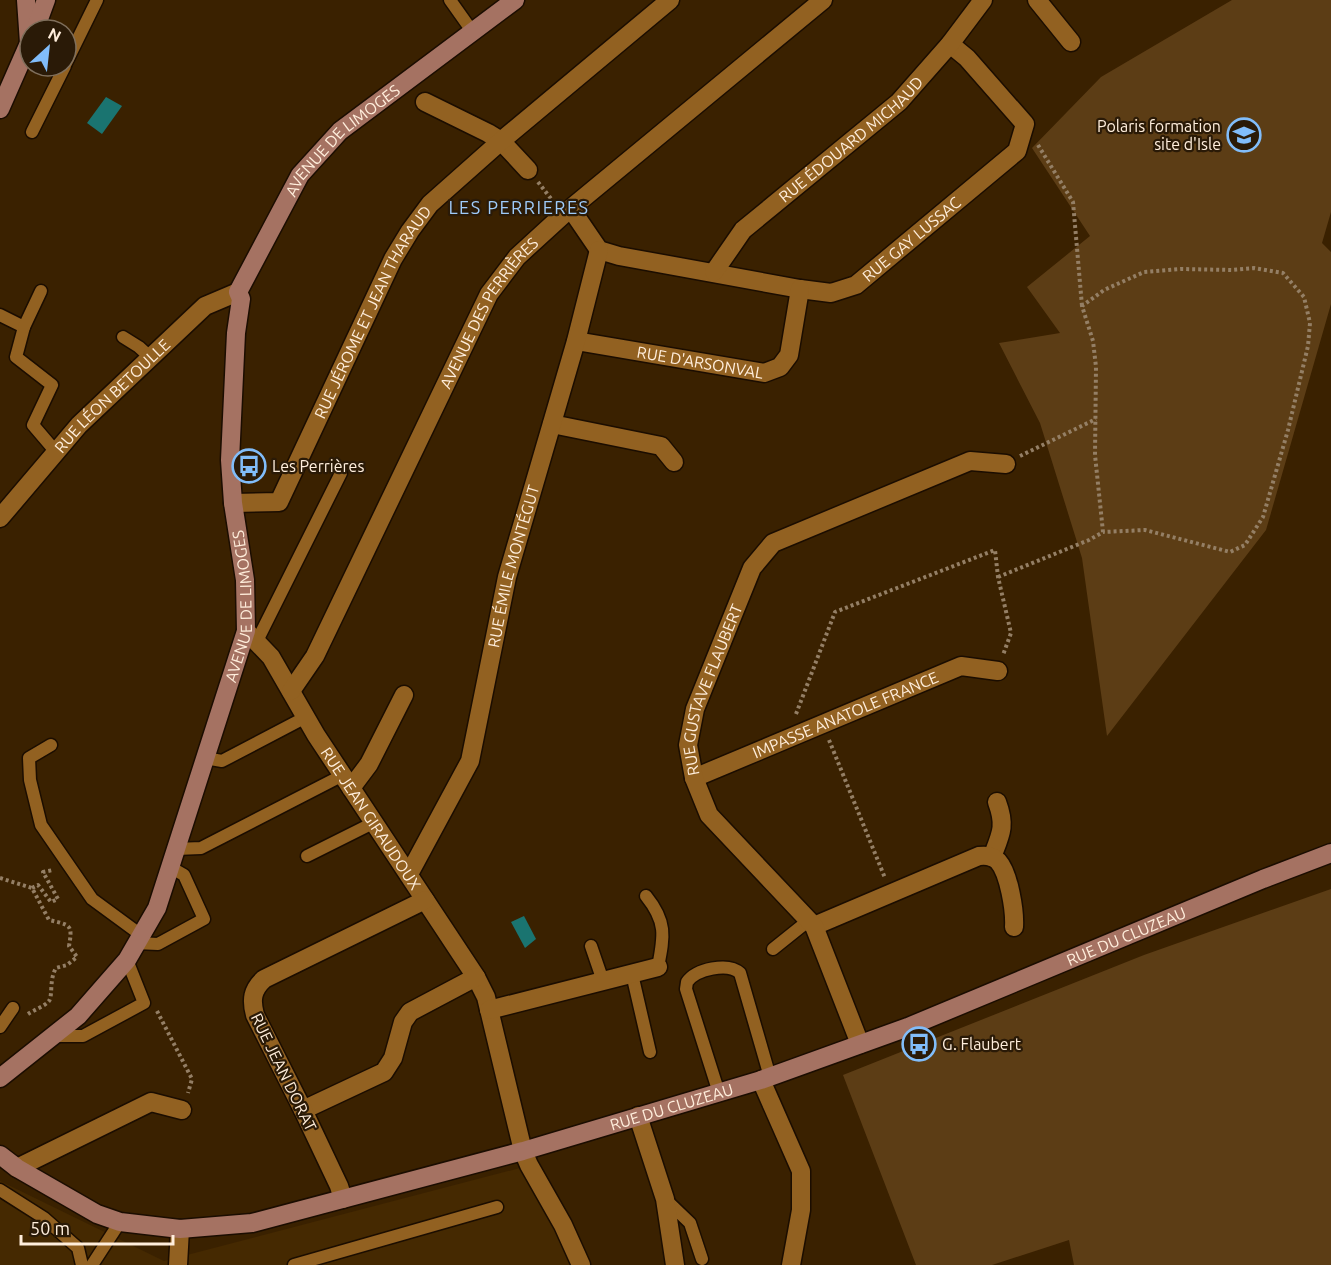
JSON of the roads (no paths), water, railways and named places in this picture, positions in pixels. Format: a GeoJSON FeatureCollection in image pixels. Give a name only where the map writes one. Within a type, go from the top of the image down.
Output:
{"type":"FeatureCollection","features":[{"type":"Feature","properties":{"kind":"main road"},"geometry":{"type":"LineString","coordinates":[[26,0],[28,18]]}},
{"type":"Feature","properties":{"kind":"main road"},"geometry":{"type":"LineString","coordinates":[[39,18],[46,0]]}},
{"type":"Feature","properties":{"kind":"main road","name":"AVENUE DE LIMOGES"},"geometry":{"type":"LineString","coordinates":[[0,1078],[78,1016],[127,960],[157,908],[205,758],[252,636],[233,503],[230,460],[236,333],[241,299],[238,292],[300,175],[340,131],[515,0]]}},
{"type":"Feature","properties":{"kind":"main road"},"geometry":{"type":"LineString","coordinates":[[0,109],[18,69]]}},
{"type":"Feature","properties":{"kind":"main road","name":"RUE DU CLUZEAU"},"geometry":{"type":"LineString","coordinates":[[0,1155],[17,1168],[97,1214],[120,1222],[180,1229],[252,1223],[523,1151],[766,1078],[919,1023],[1331,853]]}},
{"type":"Feature","properties":{"kind":"street","name":"RUE JÉROME ET JEAN THARAUD"},"geometry":{"type":"LineString","coordinates":[[233,503],[279,502],[393,259],[430,204],[501,141],[670,0]]}},
{"type":"Feature","properties":{"kind":"street","name":"AVENUE DES PERRIÈRES"},"geometry":{"type":"LineString","coordinates":[[291,691],[315,656],[489,294],[517,257],[568,211],[823,0]]}},
{"type":"Feature","properties":{"kind":"street","name":"RUE ÉDOUARD MICHAUD"},"geometry":{"type":"LineString","coordinates":[[714,272],[743,230],[899,102],[950,44],[982,0]]}},
{"type":"Feature","properties":{"kind":"street"},"geometry":{"type":"LineString","coordinates":[[1037,0],[1071,42]]}},
{"type":"Feature","properties":{"kind":"street","name":"RUE GAY LUSSAC"},"geometry":{"type":"LineString","coordinates":[[599,250],[620,256],[800,289],[831,293],[856,285],[1017,151],[1025,124],[967,58],[950,44]]}},
{"type":"Feature","properties":{"kind":"street"},"geometry":{"type":"LineString","coordinates":[[425,102],[501,141],[528,170]]}},
{"type":"Feature","properties":{"kind":"street"},"geometry":{"type":"LineString","coordinates":[[568,211],[599,250]]}},
{"type":"Feature","properties":{"kind":"street","name":"RUE ÉMILE MONTÉGUT"},"geometry":{"type":"LineString","coordinates":[[409,874],[470,761],[507,577],[576,341],[599,250]]}},
{"type":"Feature","properties":{"kind":"street","name":"RUE D'ARSONVAL"},"geometry":{"type":"LineString","coordinates":[[576,341],[764,373],[780,367],[789,356],[800,289]]}},
{"type":"Feature","properties":{"kind":"street","name":"RUE LÉON BETOULLE"},"geometry":{"type":"LineString","coordinates":[[0,518],[79,425],[205,306],[238,292]]}},
{"type":"Feature","properties":{"kind":"street"},"geometry":{"type":"LineString","coordinates":[[552,424],[661,446],[674,462]]}},
{"type":"Feature","properties":{"kind":"street","name":"RUE GUSTAVE FLAUBERT"},"geometry":{"type":"LineString","coordinates":[[860,1044],[811,923],[709,815],[694,778],[688,745],[695,709],[752,568],[773,543],[970,461],[1006,464]]}},
{"type":"Feature","properties":{"kind":"street","name":"RUE JEAN GIRAUDOUX"},"geometry":{"type":"LineString","coordinates":[[252,636],[271,657],[306,717],[476,977],[486,997],[523,1151],[581,1265]]}},
{"type":"Feature","properties":{"kind":"street","name":"IMPASSE ANATOLE FRANCE"},"geometry":{"type":"LineString","coordinates":[[694,778],[961,666],[998,671]]}},
{"type":"Feature","properties":{"kind":"street"},"geometry":{"type":"LineString","coordinates":[[347,781],[369,764],[404,695]]}},
{"type":"Feature","properties":{"kind":"street"},"geometry":{"type":"LineString","coordinates":[[992,857],[1002,830],[1003,819],[997,802]]}},
{"type":"Feature","properties":{"kind":"street"},"geometry":{"type":"LineString","coordinates":[[811,923],[892,894],[980,856],[992,857],[1002,867],[1014,902],[1014,927]]}},
{"type":"Feature","properties":{"kind":"street","name":"RUE JEAN DORAT"},"geometry":{"type":"LineString","coordinates":[[343,1199],[303,1110],[255,1015],[251,1002],[257,986],[264,979],[425,900]]}},
{"type":"Feature","properties":{"kind":"street"},"geometry":{"type":"LineString","coordinates":[[489,1010],[658,968]]}},
{"type":"Feature","properties":{"kind":"street"},"geometry":{"type":"LineString","coordinates":[[303,1110],[384,1072],[393,1058],[403,1022],[410,1012],[476,977]]}},
{"type":"Feature","properties":{"kind":"street"},"geometry":{"type":"LineString","coordinates":[[766,1078],[801,1171],[801,1210],[792,1265]]}},
{"type":"Feature","properties":{"kind":"street"},"geometry":{"type":"LineString","coordinates":[[17,1168],[151,1102],[182,1110]]}},
{"type":"Feature","properties":{"kind":"street"},"geometry":{"type":"LineString","coordinates":[[638,1116],[665,1199],[675,1265]]}},
{"type":"Feature","properties":{"kind":"street"},"geometry":{"type":"LineString","coordinates":[[178,1265],[180,1229]]}},
{"type":"Feature","properties":{"kind":"lane"},"geometry":{"type":"LineString","coordinates":[[78,39],[97,0]]}},
{"type":"Feature","properties":{"kind":"lane"},"geometry":{"type":"LineString","coordinates":[[450,0],[472,31]]}},
{"type":"Feature","properties":{"kind":"lane"},"geometry":{"type":"LineString","coordinates":[[32,132],[59,78]]}},
{"type":"Feature","properties":{"kind":"lane"},"geometry":{"type":"LineString","coordinates":[[41,291],[24,327],[16,357],[52,385],[33,425],[56,452]]}},
{"type":"Feature","properties":{"kind":"lane"},"geometry":{"type":"LineString","coordinates":[[0,315],[24,327]]}},
{"type":"Feature","properties":{"kind":"lane"},"geometry":{"type":"LineString","coordinates":[[123,337],[139,347],[150,358]]}},
{"type":"Feature","properties":{"kind":"lane"},"geometry":{"type":"LineString","coordinates":[[252,636],[341,473]]}},
{"type":"Feature","properties":{"kind":"lane"},"geometry":{"type":"LineString","coordinates":[[205,758],[222,761],[306,717]]}},
{"type":"Feature","properties":{"kind":"lane"},"geometry":{"type":"LineString","coordinates":[[51,745],[29,758],[30,780],[41,825],[92,899],[138,939],[158,944],[204,919],[184,875],[170,867]]}},
{"type":"Feature","properties":{"kind":"lane"},"geometry":{"type":"LineString","coordinates":[[176,849],[201,848],[347,781]]}},
{"type":"Feature","properties":{"kind":"lane"},"geometry":{"type":"LineString","coordinates":[[307,856],[375,822]]}},
{"type":"Feature","properties":{"kind":"lane"},"geometry":{"type":"LineString","coordinates":[[646,896],[657,909],[662,922],[658,968]]}},
{"type":"Feature","properties":{"kind":"lane"},"geometry":{"type":"LineString","coordinates":[[773,949],[811,923]]}},
{"type":"Feature","properties":{"kind":"lane"},"geometry":{"type":"LineString","coordinates":[[591,946],[603,981]]}},
{"type":"Feature","properties":{"kind":"lane"},"geometry":{"type":"LineString","coordinates":[[54,1036],[83,1036],[144,1003],[127,960]]}},
{"type":"Feature","properties":{"kind":"lane"},"geometry":{"type":"LineString","coordinates":[[719,1093],[686,989],[687,982],[696,973],[726,967],[740,973],[766,1078]]}},
{"type":"Feature","properties":{"kind":"lane"},"geometry":{"type":"LineString","coordinates":[[632,974],[650,1052]]}},
{"type":"Feature","properties":{"kind":"lane"},"geometry":{"type":"LineString","coordinates":[[0,1027],[13,1008]]}},
{"type":"Feature","properties":{"kind":"lane"},"geometry":{"type":"LineString","coordinates":[[0,1190],[44,1218],[78,1248],[82,1265]]}},
{"type":"Feature","properties":{"kind":"lane"},"geometry":{"type":"LineString","coordinates":[[665,1199],[690,1223],[702,1259]]}},
{"type":"Feature","properties":{"kind":"lane"},"geometry":{"type":"LineString","coordinates":[[294,1265],[497,1207]]}},
{"type":"Feature","properties":{"kind":"lane"},"geometry":{"type":"LineString","coordinates":[[92,1265],[120,1222]]}},
{"type":"Feature","properties":{"kind":"water"},"geometry":{"type":"Polygon","coordinates":[[[106,97],[122,106],[102,134],[87,123],[106,97]]]}},
{"type":"Feature","properties":{"kind":"water"},"geometry":{"type":"Polygon","coordinates":[[[524,916],[536,939],[525,948],[511,922],[524,916]]]}},
{"type":"Feature","properties":{"kind":"place","name":"Polaris formation site d'Isle"},"geometry":{"type":"Point","coordinates":[1244,135]}},
{"type":"Feature","properties":{"kind":"place","name":"Les Perrières"},"geometry":{"type":"Point","coordinates":[249,466]}},
{"type":"Feature","properties":{"kind":"place","name":"G. Flaubert"},"geometry":{"type":"Point","coordinates":[919,1044]}},
{"type":"Feature","properties":{"kind":"district","name":"LES PERRIERES"},"geometry":{"type":"Point","coordinates":[519,207]}}]}
